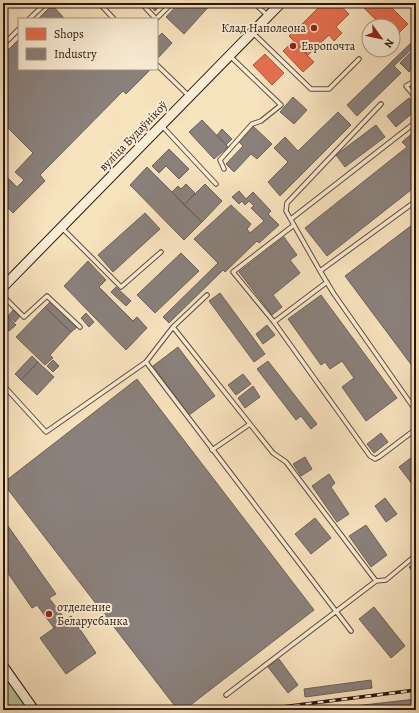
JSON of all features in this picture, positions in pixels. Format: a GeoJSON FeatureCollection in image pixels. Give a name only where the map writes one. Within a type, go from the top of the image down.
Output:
{"type":"FeatureCollection","features":[{"type":"Feature","properties":{"kind":"main road","name":"вуліца Будаўнікоў"},"geometry":{"type":"LineString","coordinates":[[3,287],[278,4]]}},
{"type":"Feature","properties":{"kind":"main road"},"geometry":{"type":"LineString","coordinates":[[3,666],[34,710]]}},
{"type":"Feature","properties":{"kind":"lane"},"geometry":{"type":"LineString","coordinates":[[31,18],[46,3]]}},
{"type":"Feature","properties":{"kind":"lane"},"geometry":{"type":"LineString","coordinates":[[99,3],[113,18]]}},
{"type":"Feature","properties":{"kind":"lane"},"geometry":{"type":"LineString","coordinates":[[140,3],[155,18]]}},
{"type":"Feature","properties":{"kind":"lane"},"geometry":{"type":"LineString","coordinates":[[157,18],[172,3]]}},
{"type":"Feature","properties":{"kind":"lane"},"geometry":{"type":"LineString","coordinates":[[254,3],[268,16]]}},
{"type":"Feature","properties":{"kind":"lane"},"geometry":{"type":"LineString","coordinates":[[3,45],[18,30]]}},
{"type":"Feature","properties":{"kind":"lane"},"geometry":{"type":"LineString","coordinates":[[252,32],[311,89],[329,90],[359,59]]}},
{"type":"Feature","properties":{"kind":"lane"},"geometry":{"type":"LineString","coordinates":[[224,169],[220,160],[252,124],[261,121],[281,105],[230,55]]}},
{"type":"Feature","properties":{"kind":"lane"},"geometry":{"type":"LineString","coordinates":[[158,66],[189,96]]}},
{"type":"Feature","properties":{"kind":"lane"},"geometry":{"type":"LineString","coordinates":[[416,80],[406,86],[416,98]]}},
{"type":"Feature","properties":{"kind":"lane"},"geometry":{"type":"LineString","coordinates":[[381,104],[287,203],[286,211],[327,282],[416,411]]}},
{"type":"Feature","properties":{"kind":"lane"},"geometry":{"type":"LineString","coordinates":[[291,219],[416,122]]}},
{"type":"Feature","properties":{"kind":"lane"},"geometry":{"type":"LineString","coordinates":[[161,125],[216,184]]}},
{"type":"Feature","properties":{"kind":"lane"},"geometry":{"type":"LineString","coordinates":[[320,271],[416,201]]}},
{"type":"Feature","properties":{"kind":"lane"},"geometry":{"type":"LineString","coordinates":[[294,225],[233,272],[274,322],[370,456],[375,459],[379,457],[416,430]]}},
{"type":"Feature","properties":{"kind":"lane"},"geometry":{"type":"LineString","coordinates":[[61,227],[121,287],[161,252]]}},
{"type":"Feature","properties":{"kind":"lane"},"geometry":{"type":"LineString","coordinates":[[3,231],[5,234],[3,236]]}},
{"type":"Feature","properties":{"kind":"lane"},"geometry":{"type":"LineString","coordinates":[[274,322],[327,282]]}},
{"type":"Feature","properties":{"kind":"lane"},"geometry":{"type":"LineString","coordinates":[[3,385],[46,432],[146,362],[173,327],[207,295]]}},
{"type":"Feature","properties":{"kind":"lane"},"geometry":{"type":"LineString","coordinates":[[3,296],[24,317],[47,296],[80,327]]}},
{"type":"Feature","properties":{"kind":"lane"},"geometry":{"type":"LineString","coordinates":[[173,327],[273,453],[286,462],[376,581]]}},
{"type":"Feature","properties":{"kind":"lane"},"geometry":{"type":"LineString","coordinates":[[146,362],[335,612],[351,631]]}},
{"type":"Feature","properties":{"kind":"lane"},"geometry":{"type":"LineString","coordinates":[[212,450],[250,424]]}},
{"type":"Feature","properties":{"kind":"lane"},"geometry":{"type":"LineString","coordinates":[[226,695],[376,581],[386,580],[416,555]]}},
{"type":"Feature","properties":{"kind":"lane"},"geometry":{"type":"LineString","coordinates":[[409,710],[416,709]]}},
{"type":"Feature","properties":{"kind":"green space"},"geometry":{"type":"Polygon","coordinates":[[[3,673],[29,710],[12,710],[3,697],[3,673]]]}},
{"type":"Feature","properties":{"kind":"building: Shops"},"geometry":{"type":"Polygon","coordinates":[[[320,3],[338,3],[349,14],[336,27],[342,33],[334,41],[329,35],[308,55],[289,36],[291,34],[287,31],[294,24],[298,28],[321,5],[320,3]]]}},
{"type":"Feature","properties":{"kind":"building: Shops"},"geometry":{"type":"Polygon","coordinates":[[[359,3],[387,3],[408,24],[401,31],[401,18],[374,18],[359,3]]]}},
{"type":"Feature","properties":{"kind":"building: Shops"},"geometry":{"type":"Polygon","coordinates":[[[293,41],[314,62],[303,72],[283,51],[293,41]]]}},
{"type":"Feature","properties":{"kind":"building: Shops"},"geometry":{"type":"Polygon","coordinates":[[[265,54],[284,73],[272,85],[253,65],[265,54]]]}},
{"type":"Feature","properties":{"kind":"building: Industry"},"geometry":{"type":"Polygon","coordinates":[[[148,3],[163,3],[155,11],[148,3]]]}},
{"type":"Feature","properties":{"kind":"building: Industry"},"geometry":{"type":"Polygon","coordinates":[[[179,3],[212,3],[184,34],[166,17],[179,3]]]}},
{"type":"Feature","properties":{"kind":"building: Industry"},"geometry":{"type":"Polygon","coordinates":[[[212,3],[222,3],[218,8],[212,3]]]}},
{"type":"Feature","properties":{"kind":"building: Industry"},"geometry":{"type":"Polygon","coordinates":[[[52,5],[64,18],[39,18],[52,5]]]}},
{"type":"Feature","properties":{"kind":"building: Industry"},"geometry":{"type":"Polygon","coordinates":[[[162,33],[172,43],[158,58],[158,37],[162,33]]]}},
{"type":"Feature","properties":{"kind":"building: Industry"},"geometry":{"type":"Polygon","coordinates":[[[416,38],[416,45],[394,66],[401,73],[357,116],[347,105],[395,58],[401,58],[401,53],[416,38]]]}},
{"type":"Feature","properties":{"kind":"building: Industry"},"geometry":{"type":"Polygon","coordinates":[[[18,40],[18,70],[150,70],[126,94],[123,91],[40,175],[45,181],[13,213],[3,203],[3,181],[7,177],[17,187],[24,180],[15,172],[33,153],[3,123],[3,55],[18,40]]]}},
{"type":"Feature","properties":{"kind":"building: Industry"},"geometry":{"type":"Polygon","coordinates":[[[416,47],[416,65],[409,72],[400,63],[416,47]]]}},
{"type":"Feature","properties":{"kind":"building: Industry"},"geometry":{"type":"Polygon","coordinates":[[[293,97],[307,110],[294,124],[280,112],[293,97]]]}},
{"type":"Feature","properties":{"kind":"building: Industry"},"geometry":{"type":"Polygon","coordinates":[[[409,98],[416,107],[416,110],[396,127],[387,116],[409,98]]]}},
{"type":"Feature","properties":{"kind":"building: Industry"},"geometry":{"type":"Polygon","coordinates":[[[338,112],[351,125],[280,196],[268,182],[288,162],[274,148],[285,137],[298,151],[338,112]]]}},
{"type":"Feature","properties":{"kind":"building: Industry"},"geometry":{"type":"Polygon","coordinates":[[[202,120],[228,147],[214,159],[189,132],[202,120]]]}},
{"type":"Feature","properties":{"kind":"building: Industry"},"geometry":{"type":"Polygon","coordinates":[[[376,125],[385,137],[345,167],[336,155],[376,125]]]}},
{"type":"Feature","properties":{"kind":"building: Industry"},"geometry":{"type":"Polygon","coordinates":[[[253,126],[272,144],[257,159],[251,154],[234,172],[226,164],[243,146],[238,141],[253,126]]]}},
{"type":"Feature","properties":{"kind":"building: Industry"},"geometry":{"type":"Polygon","coordinates":[[[222,129],[232,139],[226,145],[217,135],[222,129]]]}},
{"type":"Feature","properties":{"kind":"building: Industry"},"geometry":{"type":"Polygon","coordinates":[[[416,130],[416,186],[327,256],[305,228],[407,147],[402,142],[416,130]]]}},
{"type":"Feature","properties":{"kind":"building: Industry"},"geometry":{"type":"Polygon","coordinates":[[[169,149],[189,169],[179,179],[166,166],[159,173],[152,166],[169,149]]]}},
{"type":"Feature","properties":{"kind":"building: Industry"},"geometry":{"type":"Polygon","coordinates":[[[147,167],[202,222],[184,240],[130,185],[147,167]]]}},
{"type":"Feature","properties":{"kind":"building: Industry"},"geometry":{"type":"Polygon","coordinates":[[[186,184],[195,193],[184,205],[172,192],[178,186],[181,189],[186,184]]]}},
{"type":"Feature","properties":{"kind":"building: Industry"},"geometry":{"type":"Polygon","coordinates":[[[205,184],[222,201],[202,222],[184,205],[205,184]]]}},
{"type":"Feature","properties":{"kind":"building: Industry"},"geometry":{"type":"Polygon","coordinates":[[[239,191],[246,199],[253,192],[271,211],[268,214],[279,225],[259,243],[257,241],[225,272],[223,270],[169,323],[163,317],[218,263],[194,239],[231,205],[251,224],[247,229],[250,233],[264,221],[251,208],[254,206],[249,201],[245,205],[242,201],[239,204],[232,197],[239,191]]]}},
{"type":"Feature","properties":{"kind":"building: Industry"},"geometry":{"type":"Polygon","coordinates":[[[145,213],[160,229],[113,272],[98,255],[145,213]]]}},
{"type":"Feature","properties":{"kind":"building: Industry"},"geometry":{"type":"Polygon","coordinates":[[[416,222],[416,371],[345,276],[416,222]]]}},
{"type":"Feature","properties":{"kind":"building: Industry"},"geometry":{"type":"Polygon","coordinates":[[[284,237],[297,255],[290,260],[300,273],[273,295],[282,307],[272,315],[239,272],[284,237]]]}},
{"type":"Feature","properties":{"kind":"building: Industry"},"geometry":{"type":"Polygon","coordinates":[[[181,253],[199,271],[155,313],[137,295],[181,253]]]}},
{"type":"Feature","properties":{"kind":"building: Industry"},"geometry":{"type":"Polygon","coordinates":[[[88,261],[106,280],[99,287],[133,321],[137,317],[147,328],[126,350],[64,286],[88,261]]]}},
{"type":"Feature","properties":{"kind":"building: Industry"},"geometry":{"type":"Polygon","coordinates":[[[116,287],[131,301],[126,306],[111,292],[116,287]]]}},
{"type":"Feature","properties":{"kind":"building: Industry"},"geometry":{"type":"Polygon","coordinates":[[[220,293],[265,354],[254,362],[209,301],[220,293]]]}},
{"type":"Feature","properties":{"kind":"building: Industry"},"geometry":{"type":"Polygon","coordinates":[[[321,295],[397,398],[366,421],[342,387],[354,378],[342,361],[330,369],[325,362],[321,365],[288,319],[321,295]]]}},
{"type":"Feature","properties":{"kind":"building: Industry"},"geometry":{"type":"Polygon","coordinates":[[[51,301],[77,327],[71,332],[45,307],[51,301]]]}},
{"type":"Feature","properties":{"kind":"building: Industry"},"geometry":{"type":"Polygon","coordinates":[[[45,307],[71,332],[50,355],[53,358],[45,365],[16,337],[45,307]]]}},
{"type":"Feature","properties":{"kind":"building: Industry"},"geometry":{"type":"Polygon","coordinates":[[[13,310],[20,316],[15,322],[8,316],[13,310]]]}},
{"type":"Feature","properties":{"kind":"building: Industry"},"geometry":{"type":"Polygon","coordinates":[[[86,313],[94,322],[89,327],[81,318],[86,313]]]}},
{"type":"Feature","properties":{"kind":"building: Industry"},"geometry":{"type":"Polygon","coordinates":[[[8,317],[16,325],[9,331],[3,325],[3,322],[8,317]]]}},
{"type":"Feature","properties":{"kind":"building: Industry"},"geometry":{"type":"Polygon","coordinates":[[[267,325],[275,335],[263,344],[256,334],[267,325]]]}},
{"type":"Feature","properties":{"kind":"building: Industry"},"geometry":{"type":"Polygon","coordinates":[[[178,347],[215,396],[189,415],[153,366],[178,347]]]}},
{"type":"Feature","properties":{"kind":"building: Industry"},"geometry":{"type":"Polygon","coordinates":[[[32,356],[38,362],[21,380],[15,374],[32,356]]]}},
{"type":"Feature","properties":{"kind":"building: Industry"},"geometry":{"type":"Polygon","coordinates":[[[53,360],[59,366],[53,372],[47,366],[53,360]]]}},
{"type":"Feature","properties":{"kind":"building: Industry"},"geometry":{"type":"Polygon","coordinates":[[[268,361],[317,424],[311,429],[301,416],[296,420],[257,369],[268,361]]]}},
{"type":"Feature","properties":{"kind":"building: Industry"},"geometry":{"type":"Polygon","coordinates":[[[38,362],[54,377],[37,395],[21,380],[38,362]]]}},
{"type":"Feature","properties":{"kind":"building: Industry"},"geometry":{"type":"Polygon","coordinates":[[[243,374],[251,384],[236,395],[228,385],[243,374]]]}},
{"type":"Feature","properties":{"kind":"building: Industry"},"geometry":{"type":"Polygon","coordinates":[[[137,379],[314,610],[184,710],[178,710],[3,483],[137,379]]]}},
{"type":"Feature","properties":{"kind":"building: Industry"},"geometry":{"type":"Polygon","coordinates":[[[253,386],[260,397],[245,408],[238,398],[253,386]]]}},
{"type":"Feature","properties":{"kind":"building: Industry"},"geometry":{"type":"Polygon","coordinates":[[[381,433],[388,442],[374,453],[367,444],[381,433]]]}},
{"type":"Feature","properties":{"kind":"building: Industry"},"geometry":{"type":"Polygon","coordinates":[[[416,454],[416,489],[399,467],[416,454]]]}},
{"type":"Feature","properties":{"kind":"building: Industry"},"geometry":{"type":"Polygon","coordinates":[[[305,457],[312,469],[301,476],[293,464],[305,457]]]}},
{"type":"Feature","properties":{"kind":"building: Industry"},"geometry":{"type":"Polygon","coordinates":[[[329,474],[335,483],[331,487],[349,514],[337,522],[312,486],[329,474]]]}},
{"type":"Feature","properties":{"kind":"building: Industry"},"geometry":{"type":"Polygon","coordinates":[[[385,498],[397,514],[386,522],[375,506],[385,498]]]}},
{"type":"Feature","properties":{"kind":"building: Industry"},"geometry":{"type":"Polygon","coordinates":[[[315,518],[331,538],[311,554],[295,534],[315,518]]]}},
{"type":"Feature","properties":{"kind":"building: Industry"},"geometry":{"type":"Polygon","coordinates":[[[3,519],[56,594],[49,598],[66,620],[54,628],[37,605],[32,608],[3,566],[3,519]]]}},
{"type":"Feature","properties":{"kind":"building: Industry"},"geometry":{"type":"Polygon","coordinates":[[[366,525],[387,555],[371,567],[349,536],[366,525]]]}},
{"type":"Feature","properties":{"kind":"building: Industry"},"geometry":{"type":"Polygon","coordinates":[[[416,562],[416,576],[409,567],[416,562]]]}},
{"type":"Feature","properties":{"kind":"building: Industry"},"geometry":{"type":"Polygon","coordinates":[[[374,607],[405,646],[391,658],[359,619],[374,607]]]}},
{"type":"Feature","properties":{"kind":"building: Industry"},"geometry":{"type":"Polygon","coordinates":[[[71,616],[96,653],[66,674],[40,638],[71,616]]]}},
{"type":"Feature","properties":{"kind":"building: Industry"},"geometry":{"type":"Polygon","coordinates":[[[279,659],[298,685],[288,693],[268,667],[279,659]]]}},
{"type":"Feature","properties":{"kind":"building: Industry"},"geometry":{"type":"Polygon","coordinates":[[[371,680],[372,688],[305,697],[304,689],[371,680]]]}},
{"type":"Feature","properties":{"kind":"building: Industry"},"geometry":{"type":"Polygon","coordinates":[[[416,699],[416,705],[377,710],[319,710],[416,699]]]}},
{"type":"Feature","properties":{"kind":"railway"},"geometry":{"type":"LineString","coordinates":[[258,710],[416,690]]}},
{"type":"Feature","properties":{"kind":"place","name":"Клад Наполеона"},"geometry":{"type":"Point","coordinates":[314,28]}},
{"type":"Feature","properties":{"kind":"place","name":"Европочта"},"geometry":{"type":"Point","coordinates":[293,46]}},
{"type":"Feature","properties":{"kind":"place","name":"отделение Беларусбанка"},"geometry":{"type":"Point","coordinates":[49,614]}}]}
